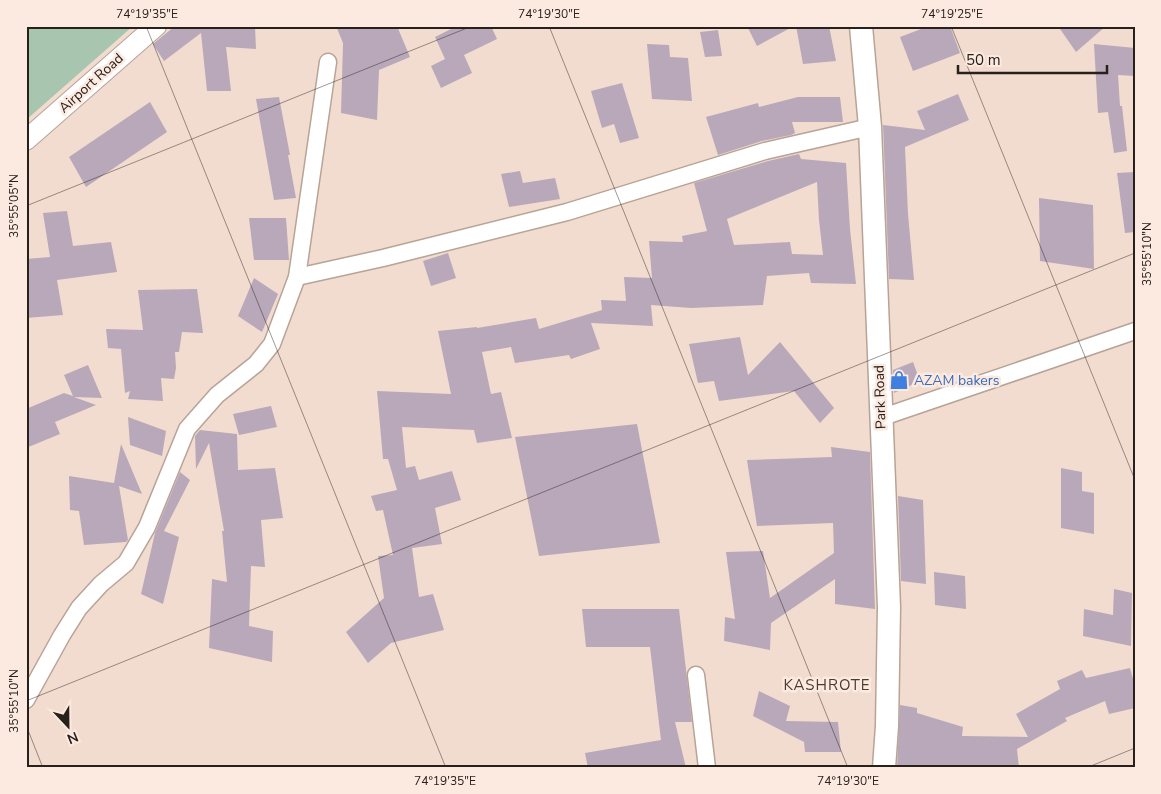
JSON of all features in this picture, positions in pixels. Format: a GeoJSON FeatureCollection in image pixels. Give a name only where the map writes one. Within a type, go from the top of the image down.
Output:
{"type":"FeatureCollection","features":[{"type":"Feature","properties":{"kind":"main road","name":"Park Road"},"geometry":{"type":"LineString","coordinates":[[861,26],[870,127],[880,418],[889,607],[884,768]]}},
{"type":"Feature","properties":{"kind":"street","name":"Airport Road"},"geometry":{"type":"LineString","coordinates":[[26,140],[156,26]]}},
{"type":"Feature","properties":{"kind":"street"},"geometry":{"type":"LineString","coordinates":[[26,700],[79,608],[101,584],[126,563],[146,527],[187,430],[217,395],[256,364],[272,344],[297,277],[328,62]]}},
{"type":"Feature","properties":{"kind":"street"},"geometry":{"type":"LineString","coordinates":[[297,277],[383,258],[567,212],[765,151],[870,127]]}},
{"type":"Feature","properties":{"kind":"street"},"geometry":{"type":"LineString","coordinates":[[880,418],[1135,332]]}},
{"type":"Feature","properties":{"kind":"street"},"geometry":{"type":"LineString","coordinates":[[696,675],[707,768]]}},
{"type":"Feature","properties":{"kind":"green space"},"geometry":{"type":"Polygon","coordinates":[[[26,26],[133,26],[26,120],[26,26]]]}},
{"type":"Feature","properties":{"kind":"building"},"geometry":{"type":"Polygon","coordinates":[[[175,26],[255,26],[256,49],[226,47],[231,91],[207,91],[201,33],[164,61],[153,44],[175,26]]]}},
{"type":"Feature","properties":{"kind":"building"},"geometry":{"type":"Polygon","coordinates":[[[336,26],[397,26],[410,57],[379,70],[377,120],[341,113],[343,43],[336,26]]]}},
{"type":"Feature","properties":{"kind":"building"},"geometry":{"type":"Polygon","coordinates":[[[457,26],[491,26],[497,39],[464,55],[472,73],[441,88],[431,66],[445,59],[435,37],[457,26]]]}},
{"type":"Feature","properties":{"kind":"building"},"geometry":{"type":"Polygon","coordinates":[[[747,26],[794,26],[757,46],[747,26]]]}},
{"type":"Feature","properties":{"kind":"building"},"geometry":{"type":"Polygon","coordinates":[[[796,26],[829,26],[836,61],[803,64],[796,26]]]}},
{"type":"Feature","properties":{"kind":"building"},"geometry":{"type":"Polygon","coordinates":[[[929,26],[950,26],[960,53],[913,71],[900,37],[929,26]]]}},
{"type":"Feature","properties":{"kind":"building"},"geometry":{"type":"Polygon","coordinates":[[[1058,26],[1106,26],[1076,52],[1058,26]]]}},
{"type":"Feature","properties":{"kind":"building"},"geometry":{"type":"Polygon","coordinates":[[[718,30],[722,56],[705,57],[700,32],[718,30]]]}},
{"type":"Feature","properties":{"kind":"building"},"geometry":{"type":"Polygon","coordinates":[[[647,44],[669,45],[670,57],[688,58],[692,101],[652,99],[647,44]]]}},
{"type":"Feature","properties":{"kind":"building"},"geometry":{"type":"Polygon","coordinates":[[[1094,44],[1135,48],[1135,76],[1118,75],[1120,106],[1122,106],[1127,151],[1114,153],[1108,112],[1098,113],[1094,44]]]}},
{"type":"Feature","properties":{"kind":"building"},"geometry":{"type":"Polygon","coordinates":[[[622,83],[639,138],[620,143],[614,124],[602,128],[591,91],[622,83]]]}},
{"type":"Feature","properties":{"kind":"building"},"geometry":{"type":"Polygon","coordinates":[[[958,94],[969,120],[905,147],[908,214],[914,280],[889,279],[883,125],[925,130],[917,111],[958,94]]]}},
{"type":"Feature","properties":{"kind":"building"},"geometry":{"type":"Polygon","coordinates":[[[279,97],[296,198],[274,200],[256,99],[279,97]]]}},
{"type":"Feature","properties":{"kind":"building"},"geometry":{"type":"Polygon","coordinates":[[[798,97],[840,97],[843,122],[792,122],[795,133],[791,135],[762,141],[718,155],[706,117],[758,103],[759,107],[798,97]]]}},
{"type":"Feature","properties":{"kind":"building"},"geometry":{"type":"Polygon","coordinates":[[[150,102],[167,132],[86,187],[69,157],[150,102]]]}},
{"type":"Feature","properties":{"kind":"building"},"geometry":{"type":"Polygon","coordinates":[[[799,154],[801,159],[846,163],[856,284],[811,283],[809,273],[767,276],[763,305],[691,308],[651,305],[653,326],[591,323],[600,349],[571,359],[569,355],[515,363],[511,347],[482,352],[491,394],[501,392],[512,438],[477,443],[474,430],[402,427],[406,468],[415,466],[419,480],[452,471],[461,500],[435,508],[442,544],[412,548],[419,597],[433,594],[444,630],[391,643],[368,663],[346,632],[384,598],[378,556],[393,555],[383,510],[376,511],[371,496],[397,490],[388,459],[383,459],[377,391],[451,394],[438,331],[477,328],[536,318],[539,329],[602,310],[601,300],[626,301],[624,277],[652,278],[649,241],[683,242],[682,236],[707,231],[694,183],[768,161],[799,154]],[[817,182],[727,219],[734,245],[790,242],[792,254],[823,255],[817,182]]]}},
{"type":"Feature","properties":{"kind":"building"},"geometry":{"type":"Polygon","coordinates":[[[520,171],[523,183],[555,178],[560,199],[509,207],[501,174],[520,171]]]}},
{"type":"Feature","properties":{"kind":"building"},"geometry":{"type":"Polygon","coordinates":[[[1135,172],[1135,232],[1125,233],[1117,173],[1135,172]]]}},
{"type":"Feature","properties":{"kind":"building"},"geometry":{"type":"Polygon","coordinates":[[[1039,198],[1093,205],[1094,269],[1040,261],[1039,198]]]}},
{"type":"Feature","properties":{"kind":"building"},"geometry":{"type":"Polygon","coordinates":[[[67,211],[73,246],[111,242],[117,272],[57,280],[63,315],[26,318],[26,259],[50,257],[43,213],[67,211]]]}},
{"type":"Feature","properties":{"kind":"building"},"geometry":{"type":"Polygon","coordinates":[[[249,218],[286,218],[289,260],[254,260],[249,218]]]}},
{"type":"Feature","properties":{"kind":"building"},"geometry":{"type":"Polygon","coordinates":[[[448,253],[456,278],[431,286],[423,261],[448,253]]]}},
{"type":"Feature","properties":{"kind":"building"},"geometry":{"type":"Polygon","coordinates":[[[254,278],[278,294],[262,332],[238,316],[254,278]]]}},
{"type":"Feature","properties":{"kind":"building"},"geometry":{"type":"Polygon","coordinates":[[[197,289],[203,333],[182,332],[179,352],[175,352],[176,368],[174,379],[161,378],[163,401],[128,399],[130,391],[125,393],[121,349],[108,348],[106,329],[143,330],[138,290],[197,289]]]}},
{"type":"Feature","properties":{"kind":"building"},"geometry":{"type":"Polygon","coordinates":[[[740,337],[748,375],[780,342],[834,408],[820,423],[794,391],[719,401],[714,381],[698,383],[689,344],[740,337]]]}},
{"type":"Feature","properties":{"kind":"building"},"geometry":{"type":"Polygon","coordinates":[[[913,362],[920,381],[894,393],[893,370],[913,362]]]}},
{"type":"Feature","properties":{"kind":"building"},"geometry":{"type":"Polygon","coordinates":[[[88,365],[102,398],[74,397],[96,405],[55,422],[60,434],[26,448],[26,409],[64,393],[73,396],[64,375],[88,365]]]}},
{"type":"Feature","properties":{"kind":"building"},"geometry":{"type":"Polygon","coordinates":[[[271,406],[277,427],[239,435],[233,414],[271,406]]]}},
{"type":"Feature","properties":{"kind":"building"},"geometry":{"type":"Polygon","coordinates":[[[128,417],[166,431],[162,456],[130,445],[128,417]]]}},
{"type":"Feature","properties":{"kind":"building"},"geometry":{"type":"Polygon","coordinates":[[[637,424],[660,543],[539,556],[515,437],[637,424]]]}},
{"type":"Feature","properties":{"kind":"building"},"geometry":{"type":"Polygon","coordinates":[[[200,430],[237,434],[238,470],[275,468],[283,518],[261,520],[265,567],[251,566],[249,626],[273,631],[272,662],[209,648],[212,579],[227,582],[222,531],[224,531],[209,443],[196,469],[195,436],[200,430]]]}},
{"type":"Feature","properties":{"kind":"building"},"geometry":{"type":"Polygon","coordinates":[[[121,444],[142,494],[119,486],[128,540],[126,542],[84,545],[79,511],[70,510],[69,476],[114,483],[121,444]]]}},
{"type":"Feature","properties":{"kind":"building"},"geometry":{"type":"Polygon","coordinates":[[[831,447],[870,452],[875,609],[835,604],[835,579],[771,623],[770,650],[724,641],[725,617],[735,619],[726,552],[763,551],[770,598],[834,553],[833,523],[757,526],[747,460],[832,457],[831,447]]]}},
{"type":"Feature","properties":{"kind":"building"},"geometry":{"type":"Polygon","coordinates":[[[1061,468],[1082,472],[1082,491],[1094,493],[1094,534],[1061,528],[1061,468]]]}},
{"type":"Feature","properties":{"kind":"building"},"geometry":{"type":"Polygon","coordinates":[[[180,472],[190,480],[164,531],[179,537],[163,604],[141,594],[155,533],[180,472]]]}},
{"type":"Feature","properties":{"kind":"building"},"geometry":{"type":"Polygon","coordinates":[[[898,496],[923,500],[926,584],[901,581],[898,496]]]}},
{"type":"Feature","properties":{"kind":"building"},"geometry":{"type":"Polygon","coordinates":[[[934,572],[965,576],[966,609],[935,605],[934,572]]]}},
{"type":"Feature","properties":{"kind":"building"},"geometry":{"type":"Polygon","coordinates":[[[1114,589],[1132,593],[1131,646],[1083,636],[1084,609],[1113,615],[1114,589]]]}},
{"type":"Feature","properties":{"kind":"building"},"geometry":{"type":"Polygon","coordinates":[[[582,609],[679,609],[692,722],[675,722],[686,768],[588,768],[585,753],[661,740],[650,647],[586,647],[582,609]]]}},
{"type":"Feature","properties":{"kind":"building"},"geometry":{"type":"Polygon","coordinates":[[[1130,668],[1135,686],[1135,708],[1109,714],[1105,701],[1065,718],[1067,721],[1017,749],[1019,768],[897,768],[900,705],[917,708],[917,713],[963,727],[962,736],[1028,737],[1016,714],[1060,689],[1057,681],[1082,670],[1086,678],[1130,668]]]}},
{"type":"Feature","properties":{"kind":"building"},"geometry":{"type":"Polygon","coordinates":[[[759,691],[790,706],[786,721],[838,722],[841,752],[805,752],[804,742],[753,716],[759,691]]]}},
{"type":"Feature","properties":{"kind":"place","name":"AZAM bakers"},"geometry":{"type":"Point","coordinates":[899,380]}},
{"type":"Feature","properties":{"kind":"district","name":"KASHROTE"},"geometry":{"type":"Point","coordinates":[827,685]}}]}
